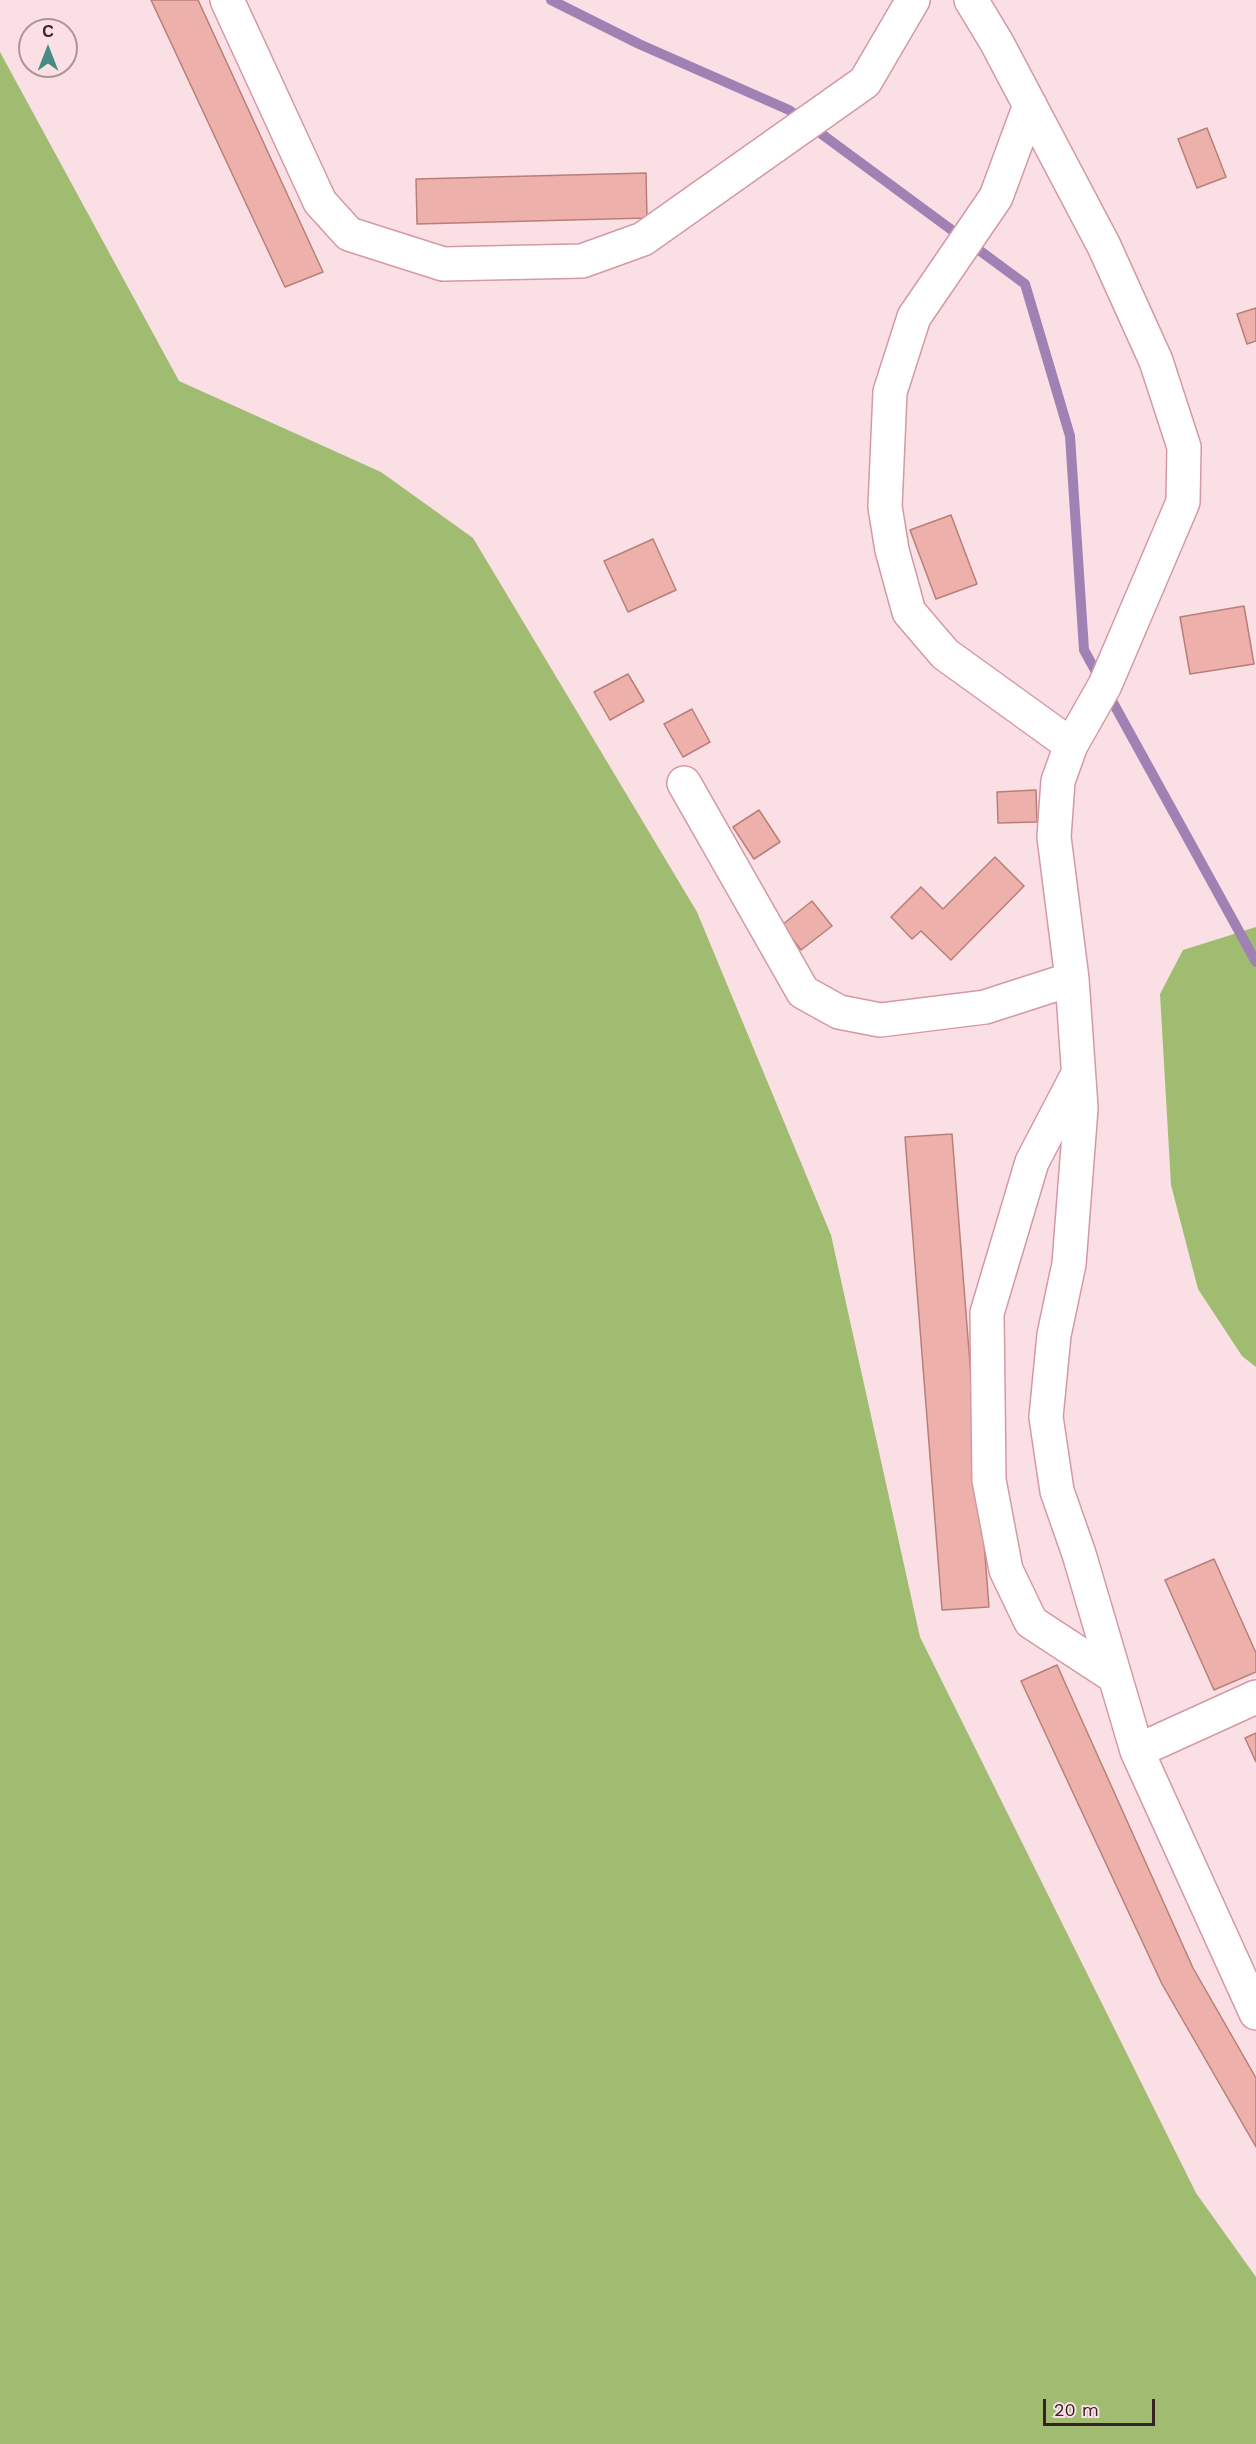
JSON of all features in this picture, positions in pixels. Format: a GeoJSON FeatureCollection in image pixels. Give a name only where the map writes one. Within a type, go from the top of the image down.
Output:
{"type":"FeatureCollection","features":[{"type":"Feature","properties":{"kind":"lane"},"geometry":{"type":"LineString","coordinates":[[227,0],[320,202],[349,234],[443,264],[582,261],[643,239],[865,82],[913,0]]}},
{"type":"Feature","properties":{"kind":"lane"},"geometry":{"type":"LineString","coordinates":[[971,0],[997,43],[1104,246],[1156,361],[1184,447],[1183,502],[1105,685],[1071,746],[1058,781],[1054,837],[1072,978],[1081,1107],[1069,1264],[1054,1335],[1046,1417],[1057,1491],[1137,1751],[1256,2013]]}},
{"type":"Feature","properties":{"kind":"lane"},"geometry":{"type":"LineString","coordinates":[[1030,105],[996,197],[914,317],[890,392],[885,507],[892,550],[909,612],[945,654],[1071,746]]}},
{"type":"Feature","properties":{"kind":"lane"},"geometry":{"type":"LineString","coordinates":[[684,783],[803,992],[839,1012],[880,1020],[985,1006],[1072,978]]}},
{"type":"Feature","properties":{"kind":"lane"},"geometry":{"type":"LineString","coordinates":[[1078,1073],[1032,1162],[987,1313],[989,1480],[1006,1570],[1031,1622],[1115,1677]]}},
{"type":"Feature","properties":{"kind":"lane"},"geometry":{"type":"LineString","coordinates":[[1137,1751],[1256,1697]]}},
{"type":"Feature","properties":{"kind":"green space"},"geometry":{"type":"Polygon","coordinates":[[[0,52],[179,381],[381,472],[473,538],[697,912],[831,1235],[920,1637],[1196,2193],[1256,2277],[1256,2444],[0,2444],[0,52]]]}},
{"type":"Feature","properties":{"kind":"green space"},"geometry":{"type":"Polygon","coordinates":[[[1256,927],[1256,1367],[1242,1356],[1198,1289],[1171,1185],[1160,994],[1183,950],[1256,927]]]}},
{"type":"Feature","properties":{"kind":"building"},"geometry":{"type":"Polygon","coordinates":[[[151,0],[198,0],[323,272],[285,287],[151,0]]]}},
{"type":"Feature","properties":{"kind":"building"},"geometry":{"type":"Polygon","coordinates":[[[1207,128],[1226,177],[1197,188],[1178,139],[1207,128]]]}},
{"type":"Feature","properties":{"kind":"building"},"geometry":{"type":"Polygon","coordinates":[[[646,173],[647,218],[417,224],[416,179],[646,173]]]}},
{"type":"Feature","properties":{"kind":"building"},"geometry":{"type":"Polygon","coordinates":[[[1256,308],[1256,341],[1247,344],[1237,314],[1256,308]]]}},
{"type":"Feature","properties":{"kind":"building"},"geometry":{"type":"Polygon","coordinates":[[[951,515],[977,584],[936,599],[910,530],[951,515]]]}},
{"type":"Feature","properties":{"kind":"building"},"geometry":{"type":"Polygon","coordinates":[[[653,539],[676,590],[628,612],[604,561],[653,539]]]}},
{"type":"Feature","properties":{"kind":"building"},"geometry":{"type":"Polygon","coordinates":[[[1244,606],[1254,664],[1190,674],[1180,617],[1244,606]]]}},
{"type":"Feature","properties":{"kind":"building"},"geometry":{"type":"Polygon","coordinates":[[[628,674],[644,701],[610,720],[594,692],[628,674]]]}},
{"type":"Feature","properties":{"kind":"building"},"geometry":{"type":"Polygon","coordinates":[[[692,709],[710,742],[683,757],[664,724],[692,709]]]}},
{"type":"Feature","properties":{"kind":"building"},"geometry":{"type":"Polygon","coordinates":[[[1036,790],[1037,822],[998,823],[997,792],[1036,790]]]}},
{"type":"Feature","properties":{"kind":"building"},"geometry":{"type":"Polygon","coordinates":[[[759,810],[780,842],[754,859],[733,827],[759,810]]]}},
{"type":"Feature","properties":{"kind":"building"},"geometry":{"type":"Polygon","coordinates":[[[995,857],[1024,886],[951,960],[921,931],[912,939],[891,917],[921,887],[943,909],[995,857]]]}},
{"type":"Feature","properties":{"kind":"building"},"geometry":{"type":"Polygon","coordinates":[[[812,901],[832,926],[801,950],[782,925],[812,901]]]}},
{"type":"Feature","properties":{"kind":"building"},"geometry":{"type":"Polygon","coordinates":[[[952,1134],[989,1607],[942,1610],[905,1137],[952,1134]]]}},
{"type":"Feature","properties":{"kind":"building"},"geometry":{"type":"Polygon","coordinates":[[[1214,1559],[1256,1653],[1256,1672],[1214,1690],[1165,1580],[1214,1559]]]}},
{"type":"Feature","properties":{"kind":"building"},"geometry":{"type":"Polygon","coordinates":[[[1057,1665],[1193,1968],[1256,2078],[1256,2147],[1162,1984],[1021,1681],[1057,1665]]]}},
{"type":"Feature","properties":{"kind":"building"},"geometry":{"type":"Polygon","coordinates":[[[1256,1733],[1256,1762],[1245,1738],[1256,1733]]]}},
{"type":"Feature","properties":{"kind":"waterway"},"geometry":{"type":"LineString","coordinates":[[551,0],[639,44],[789,110],[1025,284],[1070,436],[1084,650],[1256,962]]}}]}
